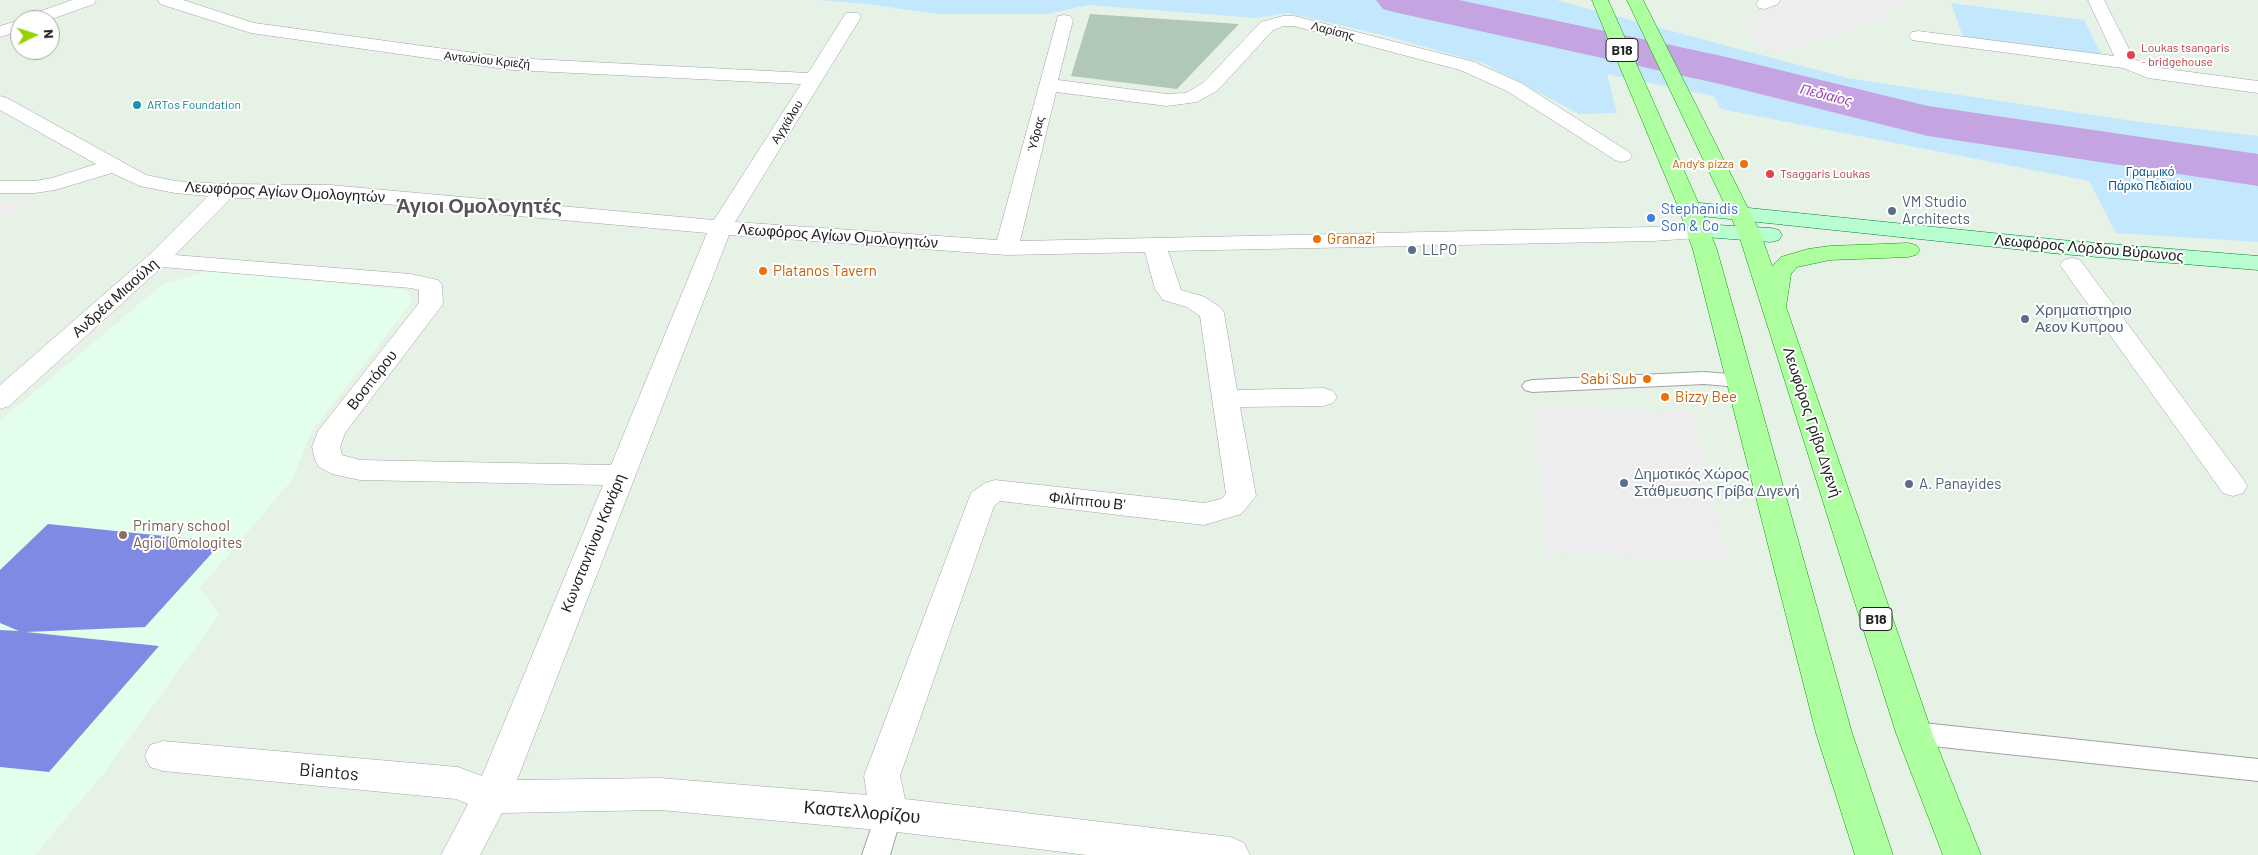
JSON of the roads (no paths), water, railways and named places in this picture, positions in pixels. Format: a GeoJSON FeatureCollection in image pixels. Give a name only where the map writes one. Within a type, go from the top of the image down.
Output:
{"type":"FeatureCollection","features":[{"type":"Feature","properties":{"kind":"main road","name":"Λεωφόρος Γρίβα Διγενή"},"geometry":{"type":"LineString","coordinates":[[1635,0],[1745,223],[1914,733],[1962,855]]}},
{"type":"Feature","properties":{"kind":"main road","name":"B18"},"geometry":{"type":"LineString","coordinates":[[1604,8],[1699,231],[1834,733],[1874,855]]}},
{"type":"Feature","properties":{"kind":"main road"},"geometry":{"type":"LineString","coordinates":[[1690,209],[1745,223]]}},
{"type":"Feature","properties":{"kind":"main road"},"geometry":{"type":"LineString","coordinates":[[1699,231],[1745,223]]}},
{"type":"Feature","properties":{"kind":"main road","name":"Λεωφόρος Λόρδου Βύρωνος"},"geometry":{"type":"LineString","coordinates":[[1745,223],[1908,250],[2072,265],[2258,278]]}},
{"type":"Feature","properties":{"kind":"main road","name":"Λεωφόρος Λόρδου Βύρωνος"},"geometry":{"type":"LineString","coordinates":[[1745,223],[2258,263]]}},
{"type":"Feature","properties":{"kind":"main road"},"geometry":{"type":"LineString","coordinates":[[1774,307],[1779,272],[1789,262],[1808,256],[1908,250]]}},
{"type":"Feature","properties":{"kind":"street"},"geometry":{"type":"LineString","coordinates":[[60,10],[88,0]]}},
{"type":"Feature","properties":{"kind":"street","name":"Αντωνίου Κριεζή"},"geometry":{"type":"LineString","coordinates":[[166,0],[251,28],[512,64],[814,79]]}},
{"type":"Feature","properties":{"kind":"street"},"geometry":{"type":"LineString","coordinates":[[2096,0],[2127,62]]}},
{"type":"Feature","properties":{"kind":"street","name":"Αγχιάλου"},"geometry":{"type":"LineString","coordinates":[[721,227],[852,17]]}},
{"type":"Feature","properties":{"kind":"street","name":"Ύδρας"},"geometry":{"type":"LineString","coordinates":[[1008,248],[1064,20]]}},
{"type":"Feature","properties":{"kind":"street","name":"Λαρίσης"},"geometry":{"type":"LineString","coordinates":[[1048,85],[1167,100],[1190,98],[1210,87],[1267,26],[1283,21],[1294,21],[1467,66],[1514,87],[1622,156]]}},
{"type":"Feature","properties":{"kind":"street"},"geometry":{"type":"LineString","coordinates":[[1918,36],[2127,62],[2148,72],[2258,87]]}},
{"type":"Feature","properties":{"kind":"street","name":"Λεωφόρος Αγίων Ομολογητών"},"geometry":{"type":"LineString","coordinates":[[0,102],[140,180],[174,187],[225,191],[330,192],[721,227],[1008,248],[1155,246],[1699,231]]}},
{"type":"Feature","properties":{"kind":"street"},"geometry":{"type":"LineString","coordinates":[[0,186],[35,187],[55,184],[116,165]]}},
{"type":"Feature","properties":{"kind":"street","name":"Ανδρέα Μιαούλη"},"geometry":{"type":"LineString","coordinates":[[0,400],[157,260],[225,191]]}},
{"type":"Feature","properties":{"kind":"street","name":"Κωνσταντίνου Κανάρη"},"geometry":{"type":"LineString","coordinates":[[460,855],[492,797],[620,474],[721,227]]}},
{"type":"Feature","properties":{"kind":"street","name":"Φιλίππου Β'"},"geometry":{"type":"LineString","coordinates":[[889,814],[882,776],[980,500],[994,490],[1204,514],[1231,507],[1241,496],[1212,313],[1196,302],[1172,295],[1168,289],[1155,246]]}},
{"type":"Feature","properties":{"kind":"street","name":"Βοσπόρου"},"geometry":{"type":"LineString","coordinates":[[157,260],[411,281],[430,285],[432,293],[431,304],[332,431],[326,447],[329,460],[342,467],[360,470],[620,474]]}},
{"type":"Feature","properties":{"kind":"street"},"geometry":{"type":"LineString","coordinates":[[2072,265],[2233,486]]}},
{"type":"Feature","properties":{"kind":"street"},"geometry":{"type":"LineString","coordinates":[[1226,399],[1324,396]]}},
{"type":"Feature","properties":{"kind":"street","name":"Biantos"},"geometry":{"type":"LineString","coordinates":[[163,756],[458,783],[492,797]]}},
{"type":"Feature","properties":{"kind":"street","name":"Καστελλορίζου"},"geometry":{"type":"LineString","coordinates":[[492,797],[660,794],[889,814],[1230,855]]}},
{"type":"Feature","properties":{"kind":"lane"},"geometry":{"type":"LineString","coordinates":[[1532,386],[1704,378],[1740,381]]}},
{"type":"Feature","properties":{"kind":"lane"},"geometry":{"type":"LineString","coordinates":[[1914,733],[2258,770]]}},
{"type":"Feature","properties":{"kind":"lane"},"geometry":{"type":"LineString","coordinates":[[876,855],[889,814]]}},
{"type":"Feature","properties":{"kind":"waterway","name":"Πεδιαίος"},"geometry":{"type":"LineString","coordinates":[[1398,0],[1722,70],[1928,121],[2258,170]]}},
{"type":"Feature","properties":{"kind":"place","name":"Loukas tsangaris - bridgehouse"},"geometry":{"type":"Point","coordinates":[2131,55]}},
{"type":"Feature","properties":{"kind":"place","name":"ARTos Foundation"},"geometry":{"type":"Point","coordinates":[137,105]}},
{"type":"Feature","properties":{"kind":"place","name":"Andy's pizza"},"geometry":{"type":"Point","coordinates":[1744,164]}},
{"type":"Feature","properties":{"kind":"place","name":"Tsaggaris Loukas"},"geometry":{"type":"Point","coordinates":[1770,174]}},
{"type":"Feature","properties":{"kind":"place","name":"VM Studio Architects"},"geometry":{"type":"Point","coordinates":[1892,211]}},
{"type":"Feature","properties":{"kind":"place","name":"Stephanidis Son & Co"},"geometry":{"type":"Point","coordinates":[1651,218]}},
{"type":"Feature","properties":{"kind":"place","name":"Granazi"},"geometry":{"type":"Point","coordinates":[1317,239]}},
{"type":"Feature","properties":{"kind":"place","name":"LLPO"},"geometry":{"type":"Point","coordinates":[1412,250]}},
{"type":"Feature","properties":{"kind":"place","name":"Platanos Tavern"},"geometry":{"type":"Point","coordinates":[763,271]}},
{"type":"Feature","properties":{"kind":"place","name":"Χρηματιστηριο Αεον Κυπρου"},"geometry":{"type":"Point","coordinates":[2025,319]}},
{"type":"Feature","properties":{"kind":"place","name":"Sabi Sub"},"geometry":{"type":"Point","coordinates":[1647,379]}},
{"type":"Feature","properties":{"kind":"place","name":"Bizzy Bee"},"geometry":{"type":"Point","coordinates":[1665,397]}},
{"type":"Feature","properties":{"kind":"place","name":"Δημοτικός Χώρος Στάθμευσης Γρίβα Διγενή"},"geometry":{"type":"Point","coordinates":[1624,483]}},
{"type":"Feature","properties":{"kind":"place","name":"A. Panayides"},"geometry":{"type":"Point","coordinates":[1909,484]}},
{"type":"Feature","properties":{"kind":"place","name":"Primary school Agioi Omologites"},"geometry":{"type":"Point","coordinates":[123,535]}},
{"type":"Feature","properties":{"kind":"district","name":"Άγιοι Ομολογητές"},"geometry":{"type":"Point","coordinates":[479,206]}},
{"type":"Feature","properties":{"kind":"park label","name":"Γραμμικό Πάρκο Πεδιαίου"},"geometry":{"type":"Point","coordinates":[2150,179]}}]}
